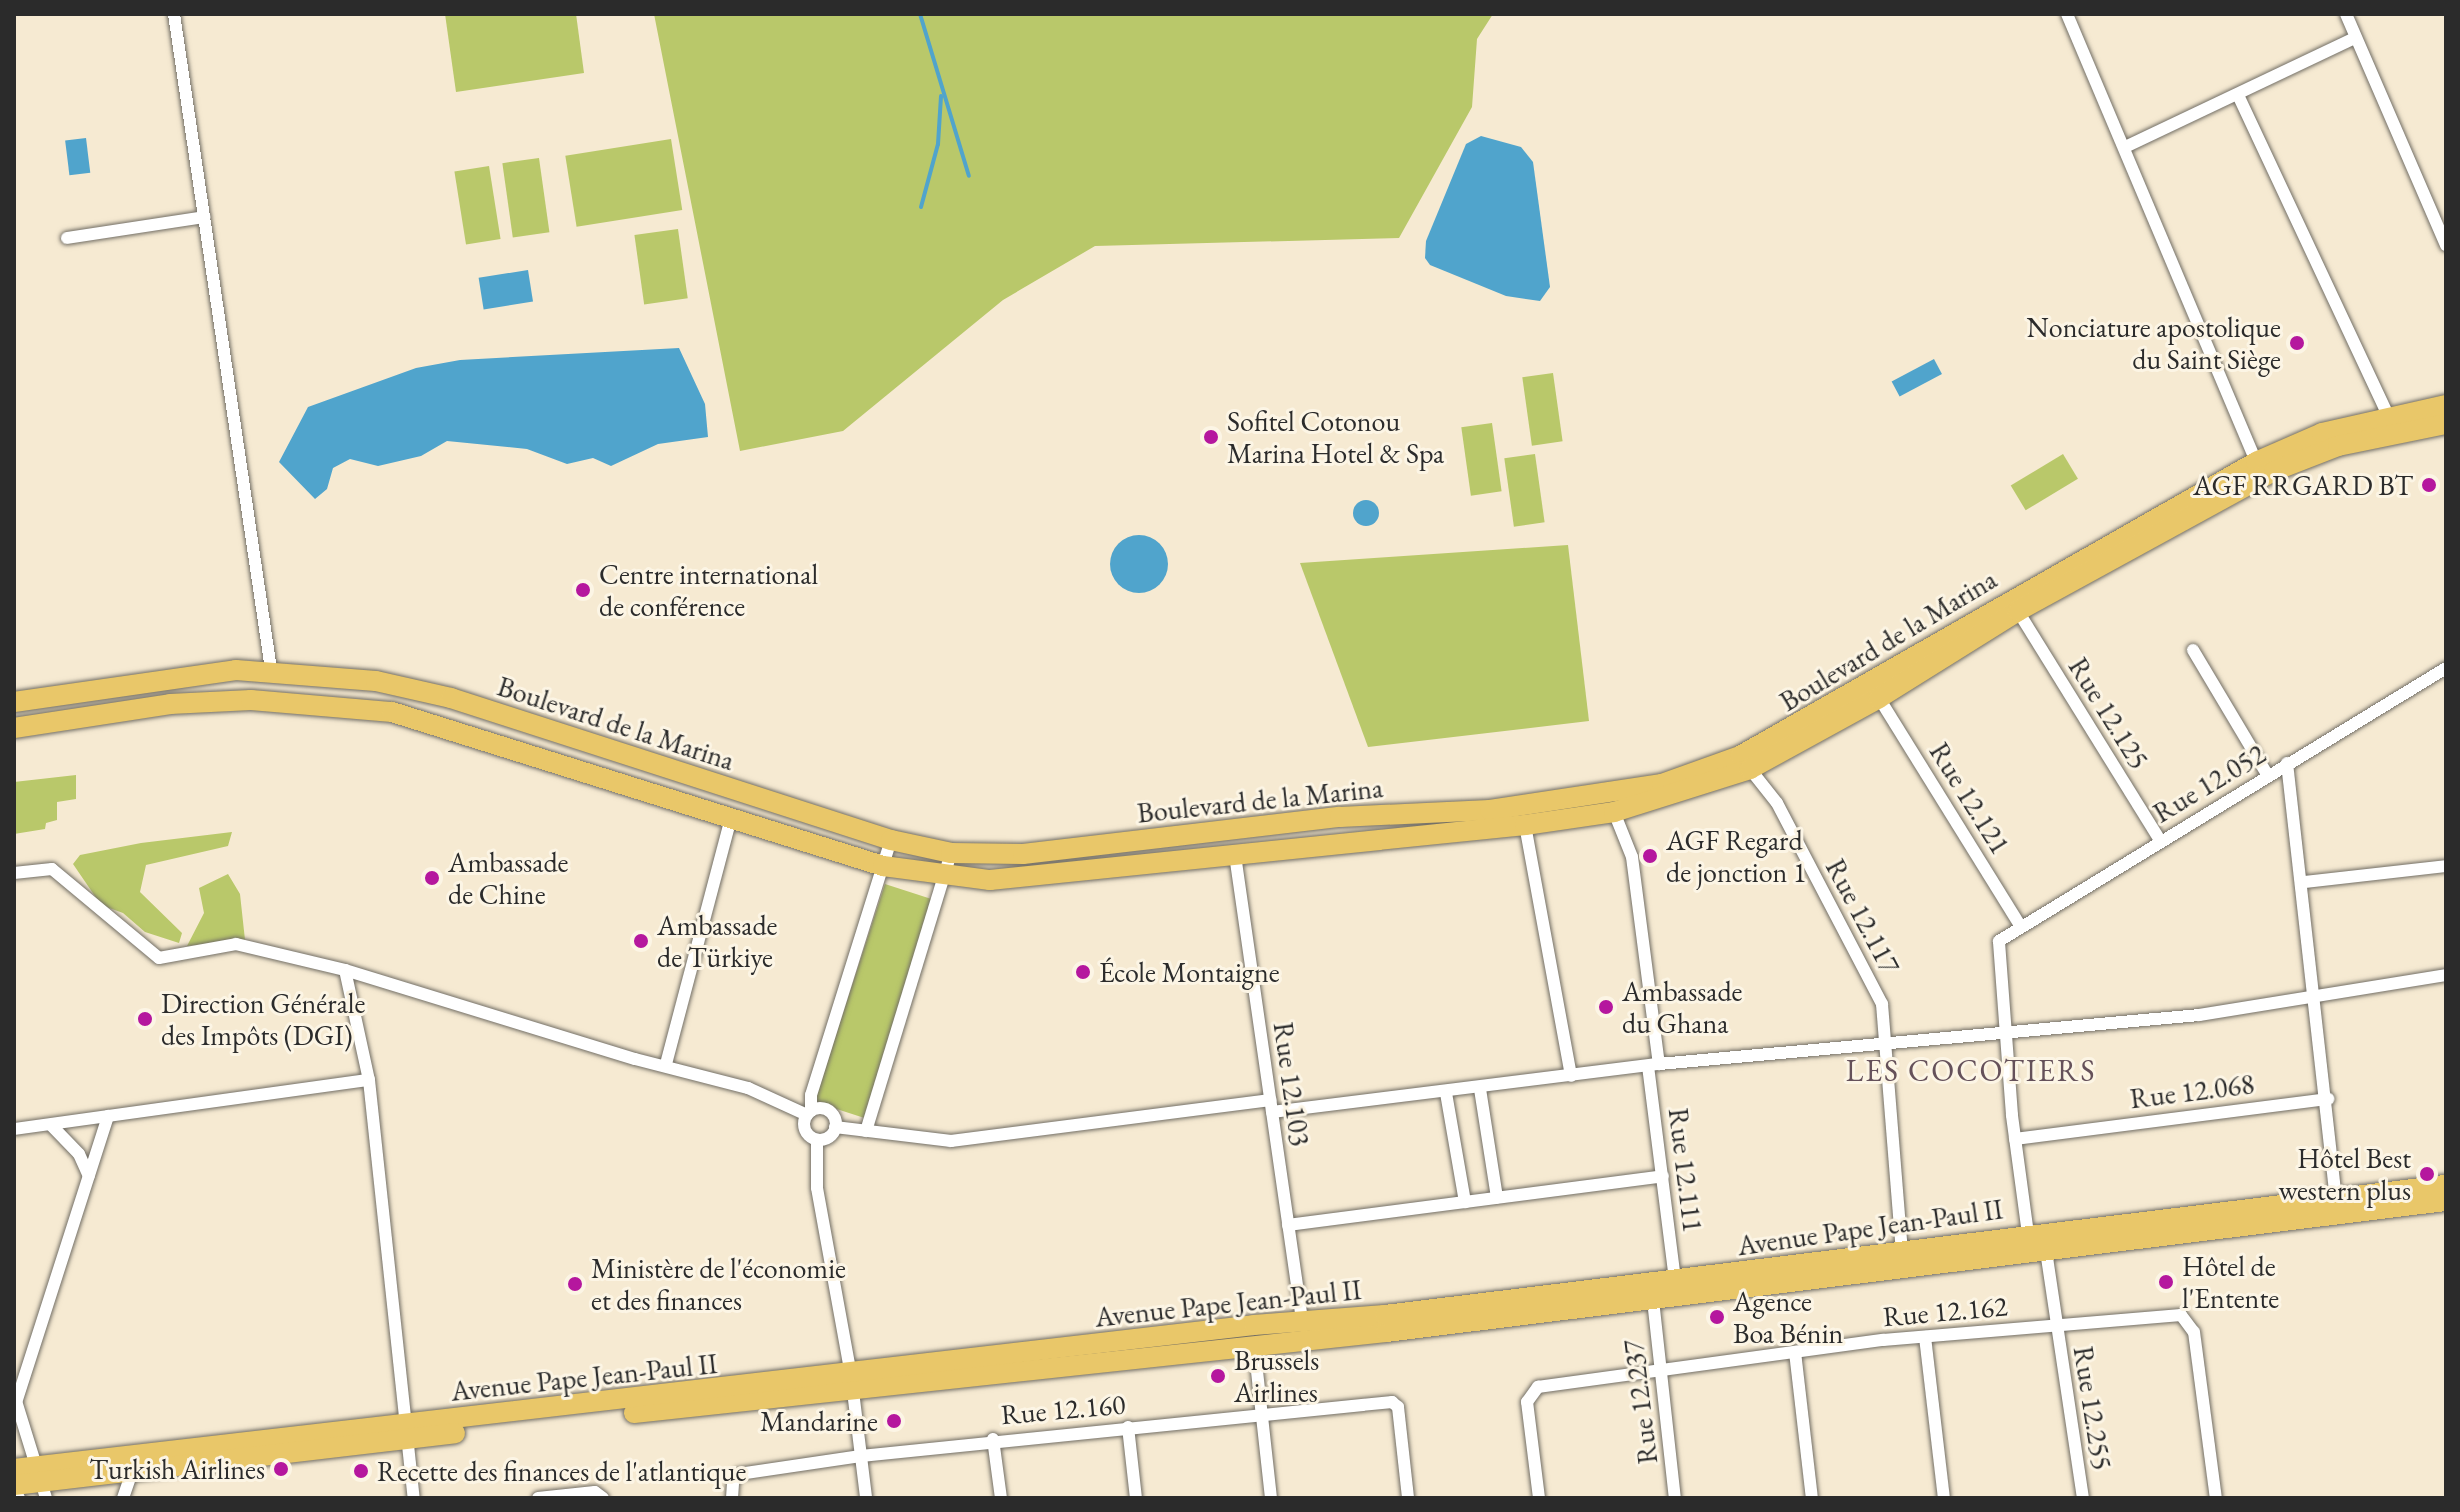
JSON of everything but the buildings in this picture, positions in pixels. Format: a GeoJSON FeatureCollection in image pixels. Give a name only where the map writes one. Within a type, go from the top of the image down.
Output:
{"type":"FeatureCollection","features":[{"type":"Feature","properties":{"kind":"main road","name":"Boulevard de la Marina"},"geometry":{"type":"LineString","coordinates":[[14,702],[207,673],[271,669],[376,681],[451,698],[891,840],[951,853],[1023,854],[1340,817],[1490,810],[1662,784],[1740,756],[2014,605],[2256,462],[2322,433],[2388,415],[2446,405]]}},
{"type":"Feature","properties":{"kind":"main road","name":"Boulevard de la Marina"},"geometry":{"type":"LineString","coordinates":[[14,728],[170,704],[251,700],[368,708],[586,770],[883,866],[947,877],[1032,878],[1525,825],[1614,812],[1750,769],[1879,698],[2014,605],[2274,471],[2338,446],[2446,424]]}},
{"type":"Feature","properties":{"kind":"main road","name":"Avenue Pape Jean-Paul II"},"geometry":{"type":"LineString","coordinates":[[14,1485],[33,1479],[409,1431],[1653,1300],[2039,1238],[2446,1185]]}},
{"type":"Feature","properties":{"kind":"main road","name":"Avenue Pape Jean-Paul II"},"geometry":{"type":"LineString","coordinates":[[852,1382],[1302,1320],[1344,1320],[1902,1251],[2446,1201]]}},
{"type":"Feature","properties":{"kind":"main road","name":"Avenue Pape Jean-Paul II"},"geometry":{"type":"LineString","coordinates":[[33,1479],[132,1472],[409,1431]]}},
{"type":"Feature","properties":{"kind":"street"},"geometry":{"type":"LineString","coordinates":[[174,14],[271,669]]}},
{"type":"Feature","properties":{"kind":"street"},"geometry":{"type":"LineString","coordinates":[[2067,14],[2256,462]]}},
{"type":"Feature","properties":{"kind":"street"},"geometry":{"type":"LineString","coordinates":[[2346,14],[2446,245]]}},
{"type":"Feature","properties":{"kind":"street"},"geometry":{"type":"LineString","coordinates":[[2125,147],[2355,38]]}},
{"type":"Feature","properties":{"kind":"street"},"geometry":{"type":"LineString","coordinates":[[2238,95],[2388,415]]}},
{"type":"Feature","properties":{"kind":"street"},"geometry":{"type":"LineString","coordinates":[[67,238],[204,217]]}},
{"type":"Feature","properties":{"kind":"street","name":"Rue 12.125"},"geometry":{"type":"LineString","coordinates":[[2014,605],[2160,840]]}},
{"type":"Feature","properties":{"kind":"street"},"geometry":{"type":"LineString","coordinates":[[2193,650],[2267,774]]}},
{"type":"Feature","properties":{"kind":"street","name":"Rue 12.052"},"geometry":{"type":"LineString","coordinates":[[1999,941],[2019,924],[2446,668]]}},
{"type":"Feature","properties":{"kind":"street","name":"Rue 12.121"},"geometry":{"type":"LineString","coordinates":[[1879,698],[2019,924]]}},
{"type":"Feature","properties":{"kind":"street"},"geometry":{"type":"LineString","coordinates":[[2287,763],[2304,882],[2336,1198]]}},
{"type":"Feature","properties":{"kind":"street","name":"Rue 12.117"},"geometry":{"type":"LineString","coordinates":[[1750,769],[1777,803],[1882,1004],[1884,1043]]}},
{"type":"Feature","properties":{"kind":"street","name":"Rue 12.111"},"geometry":{"type":"LineString","coordinates":[[1614,812],[1632,857],[1675,1281]]}},
{"type":"Feature","properties":{"kind":"street"},"geometry":{"type":"LineString","coordinates":[[666,1064],[731,818]]}},
{"type":"Feature","properties":{"kind":"street"},"geometry":{"type":"LineString","coordinates":[[1525,825],[1571,1076]]}},
{"type":"Feature","properties":{"kind":"street"},"geometry":{"type":"LineString","coordinates":[[835,1127],[829,1137],[817,1140],[807,1133],[811,1095],[891,840]]}},
{"type":"Feature","properties":{"kind":"street"},"geometry":{"type":"LineString","coordinates":[[866,1131],[947,877],[951,853]]}},
{"type":"Feature","properties":{"kind":"street","name":"Rue 12.103"},"geometry":{"type":"LineString","coordinates":[[1235,855],[1302,1320]]}},
{"type":"Feature","properties":{"kind":"street"},"geometry":{"type":"LineString","coordinates":[[2304,882],[2446,866]]}},
{"type":"Feature","properties":{"kind":"street"},"geometry":{"type":"LineString","coordinates":[[14,873],[52,869],[159,958],[236,944],[345,970],[635,1059],[666,1064],[748,1088],[809,1113],[829,1111],[835,1127]]}},
{"type":"Feature","properties":{"kind":"street","name":"Rue 12.255"},"geometry":{"type":"LineString","coordinates":[[1999,941],[2015,1139],[2039,1238],[2083,1498]]}},
{"type":"Feature","properties":{"kind":"street"},"geometry":{"type":"LineString","coordinates":[[345,970],[369,1080],[414,1498]]}},
{"type":"Feature","properties":{"kind":"street"},"geometry":{"type":"LineString","coordinates":[[835,1127],[951,1141],[1271,1106],[1446,1093],[1654,1065],[2199,1015],[2446,975]]}},
{"type":"Feature","properties":{"kind":"street"},"geometry":{"type":"LineString","coordinates":[[1884,1043],[1902,1251]]}},
{"type":"Feature","properties":{"kind":"street"},"geometry":{"type":"LineString","coordinates":[[14,1129],[369,1080]]}},
{"type":"Feature","properties":{"kind":"street"},"geometry":{"type":"LineString","coordinates":[[1480,1089],[1497,1198]]}},
{"type":"Feature","properties":{"kind":"street"},"geometry":{"type":"LineString","coordinates":[[1446,1093],[1465,1202]]}},
{"type":"Feature","properties":{"kind":"street","name":"Rue 12.068"},"geometry":{"type":"LineString","coordinates":[[2015,1139],[2328,1099]]}},
{"type":"Feature","properties":{"kind":"street"},"geometry":{"type":"LineString","coordinates":[[33,1479],[15,1405],[108,1116]]}},
{"type":"Feature","properties":{"kind":"street"},"geometry":{"type":"LineString","coordinates":[[51,1125],[79,1154],[89,1176]]}},
{"type":"Feature","properties":{"kind":"street"},"geometry":{"type":"LineString","coordinates":[[817,1140],[817,1188],[852,1382],[866,1498]]}},
{"type":"Feature","properties":{"kind":"street"},"geometry":{"type":"LineString","coordinates":[[1288,1225],[1663,1176]]}},
{"type":"Feature","properties":{"kind":"street","name":"Rue 12.237"},"geometry":{"type":"LineString","coordinates":[[1653,1300],[1675,1498]]}},
{"type":"Feature","properties":{"kind":"street","name":"Rue 12.162"},"geometry":{"type":"LineString","coordinates":[[1539,1498],[1529,1393],[1538,1387],[1660,1367],[1925,1337],[2181,1315],[2190,1322],[2216,1498]]}},
{"type":"Feature","properties":{"kind":"street"},"geometry":{"type":"LineString","coordinates":[[1925,1337],[1944,1498]]}},
{"type":"Feature","properties":{"kind":"street"},"geometry":{"type":"LineString","coordinates":[[1254,1344],[1271,1498]]}},
{"type":"Feature","properties":{"kind":"street"},"geometry":{"type":"LineString","coordinates":[[1795,1352],[1812,1498]]}},
{"type":"Feature","properties":{"kind":"street","name":"Rue 12.160"},"geometry":{"type":"LineString","coordinates":[[732,1498],[733,1482],[739,1474],[861,1456],[1261,1411],[1392,1402],[1398,1407],[1408,1498]]}},
{"type":"Feature","properties":{"kind":"street"},"geometry":{"type":"LineString","coordinates":[[1128,1427],[1136,1498]]}},
{"type":"Feature","properties":{"kind":"street"},"geometry":{"type":"LineString","coordinates":[[993,1439],[1001,1498]]}},
{"type":"Feature","properties":{"kind":"street"},"geometry":{"type":"LineString","coordinates":[[123,1498],[132,1472]]}},
{"type":"Feature","properties":{"kind":"street"},"geometry":{"type":"LineString","coordinates":[[538,1498],[595,1492],[603,1498]]}},
{"type":"Feature","properties":{"kind":"green space"},"geometry":{"type":"Polygon","coordinates":[[[445,14],[576,14],[584,73],[456,92],[445,14]]]}},
{"type":"Feature","properties":{"kind":"green space"},"geometry":{"type":"Polygon","coordinates":[[[654,14],[1493,14],[1477,39],[1472,107],[1399,238],[1095,246],[1003,300],[843,431],[740,451],[654,14]]]}},
{"type":"Feature","properties":{"kind":"green space"},"geometry":{"type":"Polygon","coordinates":[[[671,139],[682,210],[577,227],[565,156],[671,139]]]}},
{"type":"Feature","properties":{"kind":"green space"},"geometry":{"type":"Polygon","coordinates":[[[539,158],[549,232],[513,237],[502,163],[539,158]]]}},
{"type":"Feature","properties":{"kind":"green space"},"geometry":{"type":"Polygon","coordinates":[[[489,166],[501,239],[466,245],[454,171],[489,166]]]}},
{"type":"Feature","properties":{"kind":"green space"},"geometry":{"type":"Polygon","coordinates":[[[678,229],[688,298],[644,304],[634,235],[678,229]]]}},
{"type":"Feature","properties":{"kind":"green space"},"geometry":{"type":"Polygon","coordinates":[[[1553,373],[1563,441],[1532,446],[1522,377],[1553,373]]]}},
{"type":"Feature","properties":{"kind":"green space"},"geometry":{"type":"Polygon","coordinates":[[[1492,423],[1502,491],[1471,496],[1461,427],[1492,423]]]}},
{"type":"Feature","properties":{"kind":"green space"},"geometry":{"type":"Polygon","coordinates":[[[1535,454],[1545,522],[1514,527],[1504,458],[1535,454]]]}},
{"type":"Feature","properties":{"kind":"green space"},"geometry":{"type":"Polygon","coordinates":[[[2063,454],[2078,479],[2026,510],[2011,485],[2063,454]]]}},
{"type":"Feature","properties":{"kind":"green space"},"geometry":{"type":"Polygon","coordinates":[[[1568,545],[1589,721],[1368,747],[1300,563],[1568,545]]]}},
{"type":"Feature","properties":{"kind":"green space"},"geometry":{"type":"Polygon","coordinates":[[[76,775],[76,799],[57,802],[57,820],[46,823],[45,829],[14,834],[14,782],[76,775]]]}},
{"type":"Feature","properties":{"kind":"green space"},"geometry":{"type":"Polygon","coordinates":[[[232,832],[228,846],[146,865],[140,892],[182,933],[179,943],[145,932],[123,913],[101,905],[73,864],[80,855],[141,843],[232,832]]]}},
{"type":"Feature","properties":{"kind":"green space"},"geometry":{"type":"Polygon","coordinates":[[[228,874],[240,894],[245,940],[187,946],[204,913],[199,888],[228,874]]]}},
{"type":"Feature","properties":{"kind":"green space"},"geometry":{"type":"Polygon","coordinates":[[[885,884],[934,900],[864,1118],[814,1102],[885,884]]]}},
{"type":"Feature","properties":{"kind":"water"},"geometry":{"type":"Polygon","coordinates":[[[1481,136],[1521,147],[1533,162],[1550,287],[1540,301],[1506,296],[1430,265],[1425,258],[1426,241],[1466,144],[1481,136]]]}},
{"type":"Feature","properties":{"kind":"water"},"geometry":{"type":"Polygon","coordinates":[[[86,138],[90,173],[69,175],[65,141],[86,138]]]}},
{"type":"Feature","properties":{"kind":"water"},"geometry":{"type":"Polygon","coordinates":[[[528,270],[533,302],[484,309],[479,278],[528,270]]]}},
{"type":"Feature","properties":{"kind":"water"},"geometry":{"type":"Polygon","coordinates":[[[679,348],[705,404],[708,437],[658,444],[611,466],[593,458],[567,464],[527,449],[447,441],[421,456],[378,466],[350,459],[333,468],[327,489],[315,499],[279,462],[308,407],[416,368],[460,360],[679,348]]]}},
{"type":"Feature","properties":{"kind":"water"},"geometry":{"type":"Polygon","coordinates":[[[1934,359],[1942,374],[1900,397],[1892,382],[1934,359]]]}},
{"type":"Feature","properties":{"kind":"water"},"geometry":{"type":"Polygon","coordinates":[[[1366,500],[1376,503],[1379,513],[1376,523],[1366,526],[1356,523],[1353,513],[1356,503],[1366,500]]]}},
{"type":"Feature","properties":{"kind":"water"},"geometry":{"type":"Polygon","coordinates":[[[1139,535],[1159,544],[1168,564],[1159,584],[1139,593],[1119,584],[1110,564],[1119,544],[1139,535]]]}},
{"type":"Feature","properties":{"kind":"waterway"},"geometry":{"type":"LineString","coordinates":[[920,14],[969,176]]}},
{"type":"Feature","properties":{"kind":"waterway"},"geometry":{"type":"LineString","coordinates":[[921,207],[938,144],[941,96]]}},
{"type":"Feature","properties":{"kind":"place","name":"Nonciature apostolique du Saint Siège"},"geometry":{"type":"Point","coordinates":[2297,343]}},
{"type":"Feature","properties":{"kind":"place","name":"Sofitel Cotonou Marina Hotel & Spa"},"geometry":{"type":"Point","coordinates":[1211,437]}},
{"type":"Feature","properties":{"kind":"place","name":"AGF RRGARD BT"},"geometry":{"type":"Point","coordinates":[2429,485]}},
{"type":"Feature","properties":{"kind":"place","name":"Centre international de conférence"},"geometry":{"type":"Point","coordinates":[583,590]}},
{"type":"Feature","properties":{"kind":"place","name":"AGF Regard de jonction 1"},"geometry":{"type":"Point","coordinates":[1650,856]}},
{"type":"Feature","properties":{"kind":"place","name":"Ambassade de Chine"},"geometry":{"type":"Point","coordinates":[432,878]}},
{"type":"Feature","properties":{"kind":"place","name":"Ambassade de Türkiye"},"geometry":{"type":"Point","coordinates":[641,941]}},
{"type":"Feature","properties":{"kind":"place","name":"École Montaigne"},"geometry":{"type":"Point","coordinates":[1083,972]}},
{"type":"Feature","properties":{"kind":"place","name":"Ambassade du Ghana"},"geometry":{"type":"Point","coordinates":[1606,1007]}},
{"type":"Feature","properties":{"kind":"place","name":"Direction Générale des Impôts (DGI)"},"geometry":{"type":"Point","coordinates":[145,1019]}},
{"type":"Feature","properties":{"kind":"place","name":"Hôtel Best western plus"},"geometry":{"type":"Point","coordinates":[2427,1174]}},
{"type":"Feature","properties":{"kind":"place","name":"Hôtel de l'Entente"},"geometry":{"type":"Point","coordinates":[2166,1282]}},
{"type":"Feature","properties":{"kind":"place","name":"Ministère de l'économie et des finances"},"geometry":{"type":"Point","coordinates":[575,1284]}},
{"type":"Feature","properties":{"kind":"place","name":"Agence Boa Bénin"},"geometry":{"type":"Point","coordinates":[1717,1317]}},
{"type":"Feature","properties":{"kind":"place","name":"Brussels Airlines"},"geometry":{"type":"Point","coordinates":[1218,1376]}},
{"type":"Feature","properties":{"kind":"place","name":"Mandarine"},"geometry":{"type":"Point","coordinates":[894,1421]}},
{"type":"Feature","properties":{"kind":"place","name":"Turkish Airlines"},"geometry":{"type":"Point","coordinates":[281,1469]}},
{"type":"Feature","properties":{"kind":"place","name":"Recette des finances de l'atlantique"},"geometry":{"type":"Point","coordinates":[361,1471]}},
{"type":"Feature","properties":{"kind":"district","name":"LES COCOTIERS"},"geometry":{"type":"Point","coordinates":[1971,1071]}}]}
